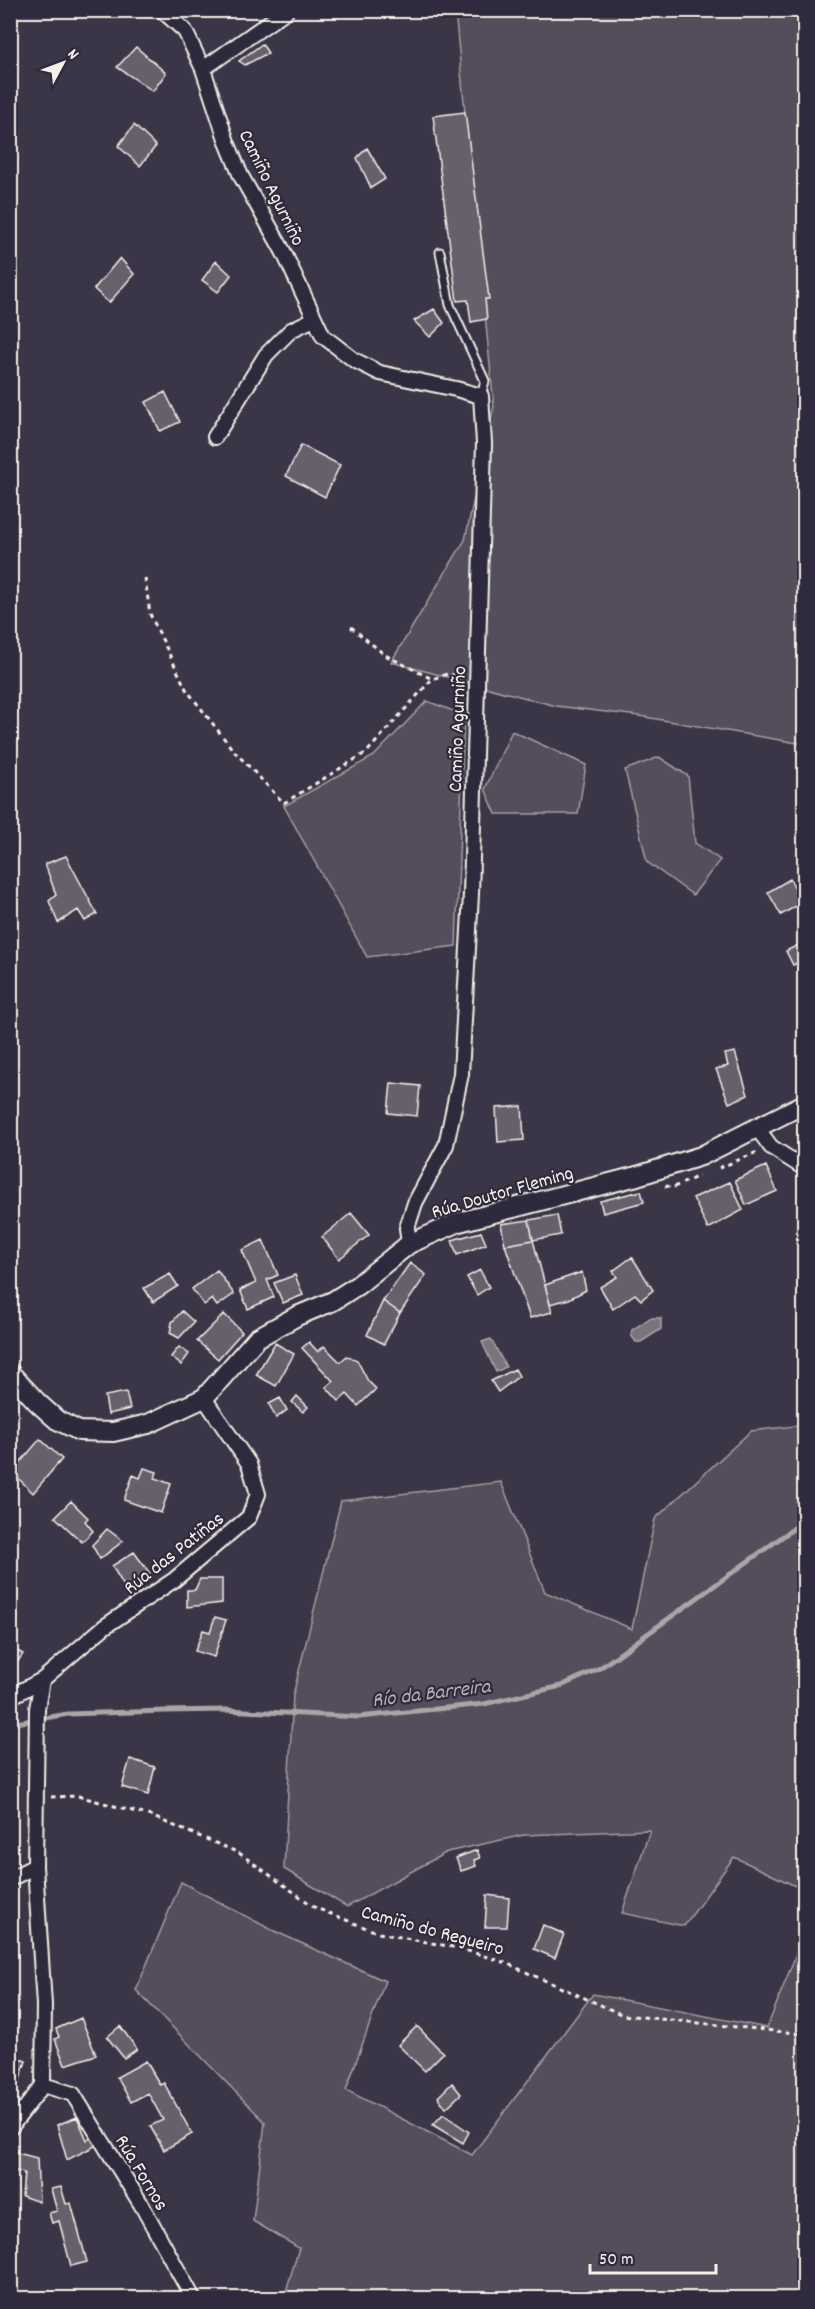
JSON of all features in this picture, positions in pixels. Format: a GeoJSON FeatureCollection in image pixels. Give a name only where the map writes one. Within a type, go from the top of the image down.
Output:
{"type":"FeatureCollection","features":[{"type":"Feature","properties":{"kind":"main road","name":"Rúa Doutor Fleming"},"geometry":{"type":"LineString","coordinates":[[10,1372],[57,1420],[79,1431],[113,1432],[148,1424],[204,1398],[257,1338],[297,1316],[333,1302],[410,1244],[459,1222],[637,1176],[701,1156],[804,1104]]}},
{"type":"Feature","properties":{"kind":"street","name":"Camiño Agurniño"},"geometry":{"type":"LineString","coordinates":[[162,10],[185,31],[203,69],[227,142],[241,176],[283,251],[323,336],[354,360],[380,373],[481,396],[484,443],[471,894],[460,1074],[446,1144],[415,1203],[407,1228],[410,1244]]}},
{"type":"Feature","properties":{"kind":"street"},"geometry":{"type":"LineString","coordinates":[[203,69],[287,10]]}},
{"type":"Feature","properties":{"kind":"street"},"geometry":{"type":"LineString","coordinates":[[215,437],[266,355],[291,330],[314,319]]}},
{"type":"Feature","properties":{"kind":"street"},"geometry":{"type":"LineString","coordinates":[[757,1128],[771,1147],[804,1168]]}},
{"type":"Feature","properties":{"kind":"street","name":"Rúa das Patiñas"},"geometry":{"type":"LineString","coordinates":[[10,1697],[42,1680],[104,1627],[174,1580],[249,1517],[258,1494],[249,1464],[204,1398]]}},
{"type":"Feature","properties":{"kind":"street"},"geometry":{"type":"LineString","coordinates":[[10,2128],[43,2085],[44,2005],[34,1866],[37,1709],[42,1680]]}},
{"type":"Feature","properties":{"kind":"street"},"geometry":{"type":"LineString","coordinates":[[10,1879],[34,1866]]}},
{"type":"Feature","properties":{"kind":"street","name":"Rúa Fornos"},"geometry":{"type":"LineString","coordinates":[[43,2085],[73,2094],[141,2204],[192,2298]]}},
{"type":"Feature","properties":{"kind":"lane"},"geometry":{"type":"LineString","coordinates":[[440,252],[450,304],[485,381],[481,396]]}},
{"type":"Feature","properties":{"kind":"path"},"geometry":{"type":"LineString","coordinates":[[145,578],[150,614],[186,689],[233,750],[284,803],[367,752],[432,679],[450,673],[477,694]]}},
{"type":"Feature","properties":{"kind":"path"},"geometry":{"type":"LineString","coordinates":[[351,627],[385,655],[432,679]]}},
{"type":"Feature","properties":{"kind":"path","name":"Camiño do Regueiro"},"geometry":{"type":"LineString","coordinates":[[37,1797],[78,1796],[151,1816],[239,1853],[316,1908],[379,1933],[458,1948],[501,1961],[623,2015],[804,2034]]}},
{"type":"Feature","properties":{"kind":"shaded area"},"geometry":{"type":"Polygon","coordinates":[[[455,11],[804,11],[804,744],[639,716],[556,706],[391,662],[465,540],[494,406],[455,11]]]}},
{"type":"Feature","properties":{"kind":"shaded area"},"geometry":{"type":"Polygon","coordinates":[[[427,701],[464,715],[456,946],[367,957],[284,806],[374,756],[427,701]]]}},
{"type":"Feature","properties":{"kind":"shaded area"},"geometry":{"type":"Polygon","coordinates":[[[512,731],[586,765],[578,814],[496,814],[485,789],[512,731]]]}},
{"type":"Feature","properties":{"kind":"shaded area"},"geometry":{"type":"Polygon","coordinates":[[[659,757],[688,776],[695,843],[720,860],[693,895],[647,862],[625,770],[659,757]]]}},
{"type":"Feature","properties":{"kind":"shaded area"},"geometry":{"type":"Polygon","coordinates":[[[650,1318],[661,1318],[661,1329],[641,1342],[636,1342],[631,1335],[632,1330],[650,1318]]]}},
{"type":"Feature","properties":{"kind":"shaded area"},"geometry":{"type":"Polygon","coordinates":[[[491,1339],[506,1367],[496,1372],[482,1342],[491,1339]]]}},
{"type":"Feature","properties":{"kind":"shaded area"},"geometry":{"type":"Polygon","coordinates":[[[804,1425],[804,1890],[734,1857],[684,1926],[622,1913],[650,1830],[524,1835],[447,1852],[347,1907],[284,1869],[293,1695],[341,1501],[501,1482],[545,1592],[632,1629],[655,1519],[751,1431],[804,1425]]]}},
{"type":"Feature","properties":{"kind":"shaded area"},"geometry":{"type":"Polygon","coordinates":[[[181,1882],[272,1930],[385,1981],[346,2090],[472,2155],[593,1994],[767,2028],[804,1934],[804,2298],[284,2298],[299,2248],[253,2221],[265,2122],[136,1990],[181,1882]]]}},
{"type":"Feature","properties":{"kind":"building"},"geometry":{"type":"Polygon","coordinates":[[[262,44],[268,53],[245,65],[239,61],[262,44]]]}},
{"type":"Feature","properties":{"kind":"building"},"geometry":{"type":"Polygon","coordinates":[[[136,47],[166,73],[153,91],[117,67],[136,47]]]}},
{"type":"Feature","properties":{"kind":"building"},"geometry":{"type":"Polygon","coordinates":[[[465,112],[489,299],[485,299],[487,319],[471,322],[468,300],[457,301],[433,116],[465,112]]]}},
{"type":"Feature","properties":{"kind":"building"},"geometry":{"type":"Polygon","coordinates":[[[134,125],[156,146],[140,166],[118,146],[134,125]]]}},
{"type":"Feature","properties":{"kind":"building"},"geometry":{"type":"Polygon","coordinates":[[[367,148],[385,179],[371,188],[357,158],[367,148]]]}},
{"type":"Feature","properties":{"kind":"building"},"geometry":{"type":"Polygon","coordinates":[[[120,258],[134,274],[109,303],[94,289],[120,258]]]}},
{"type":"Feature","properties":{"kind":"building"},"geometry":{"type":"Polygon","coordinates":[[[216,261],[231,275],[218,292],[202,280],[216,261]]]}},
{"type":"Feature","properties":{"kind":"building"},"geometry":{"type":"Polygon","coordinates":[[[434,309],[444,323],[430,337],[414,321],[434,309]]]}},
{"type":"Feature","properties":{"kind":"building"},"geometry":{"type":"Polygon","coordinates":[[[165,392],[180,422],[160,431],[146,402],[165,392]]]}},
{"type":"Feature","properties":{"kind":"building"},"geometry":{"type":"Polygon","coordinates":[[[301,445],[340,465],[325,497],[286,476],[301,445]]]}},
{"type":"Feature","properties":{"kind":"building"},"geometry":{"type":"Polygon","coordinates":[[[66,856],[97,914],[85,921],[78,910],[58,923],[49,901],[56,895],[45,864],[66,856]]]}},
{"type":"Feature","properties":{"kind":"building"},"geometry":{"type":"Polygon","coordinates":[[[790,879],[803,902],[781,915],[768,892],[790,879]]]}},
{"type":"Feature","properties":{"kind":"building"},"geometry":{"type":"Polygon","coordinates":[[[804,942],[804,960],[793,965],[786,951],[804,942]]]}},
{"type":"Feature","properties":{"kind":"building"},"geometry":{"type":"Polygon","coordinates":[[[735,1052],[748,1095],[729,1103],[716,1069],[728,1066],[725,1054],[735,1052]]]}},
{"type":"Feature","properties":{"kind":"building"},"geometry":{"type":"Polygon","coordinates":[[[391,1083],[420,1086],[417,1116],[388,1113],[391,1083]]]}},
{"type":"Feature","properties":{"kind":"building"},"geometry":{"type":"Polygon","coordinates":[[[522,1106],[524,1140],[498,1142],[496,1108],[522,1106]]]}},
{"type":"Feature","properties":{"kind":"building"},"geometry":{"type":"Polygon","coordinates":[[[766,1166],[777,1191],[746,1205],[735,1180],[766,1166]]]}},
{"type":"Feature","properties":{"kind":"building"},"geometry":{"type":"Polygon","coordinates":[[[730,1182],[743,1210],[708,1229],[693,1198],[730,1182]]]}},
{"type":"Feature","properties":{"kind":"building"},"geometry":{"type":"Polygon","coordinates":[[[641,1191],[644,1202],[603,1213],[600,1201],[641,1191]]]}},
{"type":"Feature","properties":{"kind":"building"},"geometry":{"type":"Polygon","coordinates":[[[351,1213],[369,1235],[339,1259],[322,1237],[351,1213]]]}},
{"type":"Feature","properties":{"kind":"building"},"geometry":{"type":"Polygon","coordinates":[[[557,1215],[561,1235],[533,1240],[529,1220],[557,1215]]]}},
{"type":"Feature","properties":{"kind":"building"},"geometry":{"type":"Polygon","coordinates":[[[529,1220],[533,1240],[505,1245],[501,1224],[529,1220]]]}},
{"type":"Feature","properties":{"kind":"building"},"geometry":{"type":"Polygon","coordinates":[[[481,1232],[486,1244],[457,1255],[452,1240],[481,1232]]]}},
{"type":"Feature","properties":{"kind":"building"},"geometry":{"type":"Polygon","coordinates":[[[263,1240],[278,1275],[267,1280],[274,1297],[248,1309],[240,1290],[256,1283],[242,1250],[263,1240]]]}},
{"type":"Feature","properties":{"kind":"building"},"geometry":{"type":"Polygon","coordinates":[[[533,1240],[552,1312],[530,1318],[505,1245],[533,1240]]]}},
{"type":"Feature","properties":{"kind":"building"},"geometry":{"type":"Polygon","coordinates":[[[632,1257],[653,1290],[641,1300],[635,1294],[613,1309],[600,1287],[617,1277],[613,1271],[632,1257]]]}},
{"type":"Feature","properties":{"kind":"building"},"geometry":{"type":"Polygon","coordinates":[[[410,1263],[426,1275],[400,1313],[383,1301],[410,1263]]]}},
{"type":"Feature","properties":{"kind":"building"},"geometry":{"type":"Polygon","coordinates":[[[217,1270],[234,1294],[217,1306],[212,1299],[204,1305],[192,1289],[217,1270]]]}},
{"type":"Feature","properties":{"kind":"building"},"geometry":{"type":"Polygon","coordinates":[[[480,1270],[489,1287],[477,1295],[467,1277],[480,1270]]]}},
{"type":"Feature","properties":{"kind":"building"},"geometry":{"type":"Polygon","coordinates":[[[582,1272],[586,1290],[569,1299],[550,1304],[545,1285],[582,1272]]]}},
{"type":"Feature","properties":{"kind":"building"},"geometry":{"type":"Polygon","coordinates":[[[170,1274],[178,1286],[153,1302],[144,1288],[170,1274]]]}},
{"type":"Feature","properties":{"kind":"building"},"geometry":{"type":"Polygon","coordinates":[[[295,1275],[303,1295],[283,1303],[274,1283],[295,1275]]]}},
{"type":"Feature","properties":{"kind":"building"},"geometry":{"type":"Polygon","coordinates":[[[383,1301],[400,1313],[384,1344],[367,1335],[383,1301]]]}},
{"type":"Feature","properties":{"kind":"building"},"geometry":{"type":"Polygon","coordinates":[[[182,1311],[194,1322],[179,1338],[170,1333],[172,1322],[182,1311]]]}},
{"type":"Feature","properties":{"kind":"building"},"geometry":{"type":"Polygon","coordinates":[[[224,1314],[242,1332],[218,1359],[197,1341],[224,1314]]]}},
{"type":"Feature","properties":{"kind":"building"},"geometry":{"type":"Polygon","coordinates":[[[309,1342],[318,1352],[324,1346],[340,1362],[347,1356],[357,1360],[368,1381],[376,1389],[358,1406],[347,1394],[339,1401],[326,1387],[333,1381],[302,1348],[309,1342]]]}},
{"type":"Feature","properties":{"kind":"building"},"geometry":{"type":"Polygon","coordinates":[[[275,1343],[294,1354],[276,1386],[256,1375],[275,1343]]]}},
{"type":"Feature","properties":{"kind":"building"},"geometry":{"type":"Polygon","coordinates":[[[179,1347],[189,1354],[181,1365],[171,1357],[179,1347]]]}},
{"type":"Feature","properties":{"kind":"building"},"geometry":{"type":"Polygon","coordinates":[[[515,1369],[519,1376],[498,1392],[491,1381],[515,1369]]]}},
{"type":"Feature","properties":{"kind":"building"},"geometry":{"type":"Polygon","coordinates":[[[126,1392],[130,1409],[108,1414],[105,1396],[126,1392]]]}},
{"type":"Feature","properties":{"kind":"building"},"geometry":{"type":"Polygon","coordinates":[[[297,1396],[308,1407],[303,1412],[292,1402],[297,1396]]]}},
{"type":"Feature","properties":{"kind":"building"},"geometry":{"type":"Polygon","coordinates":[[[280,1398],[287,1410],[276,1418],[269,1404],[280,1398]]]}},
{"type":"Feature","properties":{"kind":"building"},"geometry":{"type":"Polygon","coordinates":[[[40,1439],[62,1459],[33,1493],[12,1472],[40,1439]]]}},
{"type":"Feature","properties":{"kind":"building"},"geometry":{"type":"Polygon","coordinates":[[[144,1468],[157,1472],[155,1478],[171,1484],[161,1513],[124,1500],[133,1475],[140,1478],[144,1468]]]}},
{"type":"Feature","properties":{"kind":"building"},"geometry":{"type":"Polygon","coordinates":[[[71,1501],[88,1518],[85,1521],[93,1531],[82,1542],[55,1517],[71,1501]]]}},
{"type":"Feature","properties":{"kind":"building"},"geometry":{"type":"Polygon","coordinates":[[[107,1529],[123,1541],[100,1559],[92,1545],[107,1529]]]}},
{"type":"Feature","properties":{"kind":"building"},"geometry":{"type":"Polygon","coordinates":[[[134,1552],[152,1576],[128,1593],[112,1566],[134,1552]]]}},
{"type":"Feature","properties":{"kind":"building"},"geometry":{"type":"Polygon","coordinates":[[[200,1579],[222,1579],[222,1603],[187,1607],[187,1590],[195,1590],[200,1579]]]}},
{"type":"Feature","properties":{"kind":"building"},"geometry":{"type":"Polygon","coordinates":[[[215,1617],[226,1620],[214,1657],[195,1651],[203,1630],[210,1632],[215,1617]]]}},
{"type":"Feature","properties":{"kind":"building"},"geometry":{"type":"Polygon","coordinates":[[[10,1647],[23,1654],[13,1668],[10,1667],[10,1647]]]}},
{"type":"Feature","properties":{"kind":"building"},"geometry":{"type":"Polygon","coordinates":[[[130,1759],[155,1767],[148,1795],[122,1787],[130,1759]]]}},
{"type":"Feature","properties":{"kind":"building"},"geometry":{"type":"Polygon","coordinates":[[[477,1850],[480,1858],[474,1860],[476,1866],[461,1871],[456,1858],[477,1850]]]}},
{"type":"Feature","properties":{"kind":"building"},"geometry":{"type":"Polygon","coordinates":[[[487,1895],[509,1898],[507,1927],[485,1927],[487,1895]]]}},
{"type":"Feature","properties":{"kind":"building"},"geometry":{"type":"Polygon","coordinates":[[[543,1925],[564,1934],[555,1958],[534,1949],[543,1925]]]}},
{"type":"Feature","properties":{"kind":"building"},"geometry":{"type":"Polygon","coordinates":[[[81,2018],[96,2055],[65,2065],[55,2039],[59,2037],[56,2029],[81,2018]]]}},
{"type":"Feature","properties":{"kind":"building"},"geometry":{"type":"Polygon","coordinates":[[[120,2026],[137,2049],[124,2058],[107,2037],[120,2026]]]}},
{"type":"Feature","properties":{"kind":"building"},"geometry":{"type":"Polygon","coordinates":[[[417,2026],[443,2053],[425,2071],[398,2045],[417,2026]]]}},
{"type":"Feature","properties":{"kind":"building"},"geometry":{"type":"Polygon","coordinates":[[[10,2056],[26,2061],[17,2088],[10,2087],[10,2056]]]}},
{"type":"Feature","properties":{"kind":"building"},"geometry":{"type":"Polygon","coordinates":[[[146,2061],[160,2085],[164,2083],[192,2134],[164,2150],[150,2126],[163,2120],[148,2093],[131,2102],[117,2077],[146,2061]]]}},
{"type":"Feature","properties":{"kind":"building"},"geometry":{"type":"Polygon","coordinates":[[[452,2083],[461,2094],[446,2108],[438,2097],[452,2083]]]}},
{"type":"Feature","properties":{"kind":"building"},"geometry":{"type":"Polygon","coordinates":[[[443,2114],[469,2132],[463,2143],[433,2125],[443,2114]]]}},
{"type":"Feature","properties":{"kind":"building"},"geometry":{"type":"Polygon","coordinates":[[[77,2117],[87,2140],[92,2137],[97,2145],[67,2160],[57,2125],[77,2117]]]}},
{"type":"Feature","properties":{"kind":"building"},"geometry":{"type":"Polygon","coordinates":[[[10,2151],[37,2158],[39,2202],[22,2196],[24,2173],[10,2170],[10,2151]]]}},
{"type":"Feature","properties":{"kind":"building"},"geometry":{"type":"Polygon","coordinates":[[[61,2187],[66,2204],[71,2203],[87,2262],[71,2266],[59,2221],[52,2223],[49,2213],[57,2211],[51,2189],[61,2187]]]}},
{"type":"Feature","properties":{"kind":"waterway","name":"Río da Barreira"},"geometry":{"type":"LineString","coordinates":[[10,1724],[68,1714],[165,1711],[227,1710],[359,1717],[484,1704],[561,1686],[600,1668],[804,1521]]}}]}
